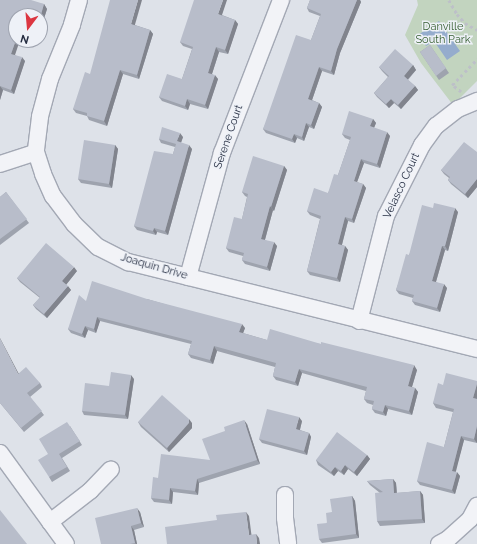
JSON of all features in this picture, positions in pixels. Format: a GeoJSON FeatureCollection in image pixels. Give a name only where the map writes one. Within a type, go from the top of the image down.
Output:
{"type":"FeatureCollection","features":[{"type":"Feature","properties":{"kind":"street","name":"Joaquin Drive"},"geometry":{"type":"LineString","coordinates":[[79,0],[72,25],[50,79],[40,117],[36,152],[43,174],[53,196],[74,224],[98,247],[128,262],[359,321],[477,349]]}},
{"type":"Feature","properties":{"kind":"street","name":"Serene Court"},"geometry":{"type":"LineString","coordinates":[[188,277],[222,153],[281,0]]}},
{"type":"Feature","properties":{"kind":"street","name":"Velasco Court"},"geometry":{"type":"LineString","coordinates":[[359,321],[386,216],[422,145],[436,126],[458,109],[477,101]]}},
{"type":"Feature","properties":{"kind":"street"},"geometry":{"type":"LineString","coordinates":[[0,164],[36,152]]}},
{"type":"Feature","properties":{"kind":"street"},"geometry":{"type":"LineString","coordinates":[[0,452],[66,544]]}},
{"type":"Feature","properties":{"kind":"street"},"geometry":{"type":"LineString","coordinates":[[50,522],[90,491],[111,469]]}},
{"type":"Feature","properties":{"kind":"street"},"geometry":{"type":"LineString","coordinates":[[285,495],[285,518],[288,544]]}},
{"type":"Feature","properties":{"kind":"street"},"geometry":{"type":"LineString","coordinates":[[439,544],[448,539],[470,519],[477,506]]}},
{"type":"Feature","properties":{"kind":"path"},"geometry":{"type":"LineString","coordinates":[[449,0],[457,14],[465,23],[477,30]]}},
{"type":"Feature","properties":{"kind":"path"},"geometry":{"type":"LineString","coordinates":[[452,85],[477,59]]}},
{"type":"Feature","properties":{"kind":"green space","name":"Danville South Park"},"geometry":{"type":"Polygon","coordinates":[[[417,0],[477,0],[477,81],[453,105],[421,63],[405,35],[418,5],[417,0]]]}},
{"type":"Feature","properties":{"kind":"water"},"geometry":{"type":"Polygon","coordinates":[[[439,21],[460,51],[447,60],[434,41],[426,46],[418,35],[439,21]]]}},
{"type":"Feature","properties":{"kind":"building"},"geometry":{"type":"Polygon","coordinates":[[[0,0],[31,0],[44,4],[43,8],[8,8],[8,48],[13,48],[11,54],[22,57],[11,90],[0,86],[0,0]]]}},
{"type":"Feature","properties":{"kind":"building"},"geometry":{"type":"Polygon","coordinates":[[[110,0],[138,0],[131,24],[150,30],[137,75],[120,70],[104,121],[87,116],[87,113],[73,109],[85,72],[90,74],[110,0]]]}},
{"type":"Feature","properties":{"kind":"building"},"geometry":{"type":"Polygon","coordinates":[[[194,0],[223,0],[218,14],[235,20],[225,50],[216,47],[208,73],[215,75],[205,105],[187,99],[185,106],[159,97],[167,74],[182,79],[193,47],[180,42],[194,0]]]}},
{"type":"Feature","properties":{"kind":"building"},"geometry":{"type":"Polygon","coordinates":[[[310,0],[357,0],[337,49],[331,71],[319,67],[308,99],[319,103],[311,125],[306,123],[302,137],[294,134],[292,139],[263,129],[296,35],[311,40],[321,14],[307,8],[310,0]]]}},
{"type":"Feature","properties":{"kind":"building"},"geometry":{"type":"Polygon","coordinates":[[[430,45],[446,68],[436,76],[420,52],[430,45]]]}},
{"type":"Feature","properties":{"kind":"building"},"geometry":{"type":"Polygon","coordinates":[[[395,49],[413,65],[404,76],[415,86],[398,105],[391,99],[386,104],[374,93],[389,76],[379,67],[395,49]]]}},
{"type":"Feature","properties":{"kind":"building"},"geometry":{"type":"Polygon","coordinates":[[[349,111],[373,119],[370,126],[387,132],[377,164],[361,159],[354,181],[363,184],[352,219],[345,217],[338,244],[345,246],[337,278],[307,271],[321,216],[307,211],[314,188],[328,193],[334,174],[338,175],[351,137],[342,134],[349,111]]]}},
{"type":"Feature","properties":{"kind":"building"},"geometry":{"type":"Polygon","coordinates":[[[162,127],[180,133],[177,141],[189,145],[165,231],[154,228],[153,231],[134,226],[154,151],[173,154],[176,144],[159,139],[162,127]]]}},
{"type":"Feature","properties":{"kind":"building"},"geometry":{"type":"Polygon","coordinates":[[[84,140],[115,145],[109,184],[78,179],[84,140]]]}},
{"type":"Feature","properties":{"kind":"building"},"geometry":{"type":"Polygon","coordinates":[[[464,142],[477,152],[477,179],[465,194],[448,180],[450,177],[441,170],[464,142]]]}},
{"type":"Feature","properties":{"kind":"building"},"geometry":{"type":"Polygon","coordinates":[[[253,156],[284,166],[271,207],[270,206],[261,239],[274,242],[267,267],[242,260],[244,253],[226,248],[234,217],[242,219],[248,194],[242,192],[253,156]]]}},
{"type":"Feature","properties":{"kind":"building"},"geometry":{"type":"Polygon","coordinates":[[[6,192],[27,219],[0,239],[0,197],[6,192]]]}},
{"type":"Feature","properties":{"kind":"building"},"geometry":{"type":"Polygon","coordinates":[[[434,203],[455,208],[445,246],[442,246],[432,281],[444,284],[437,308],[412,301],[414,295],[396,290],[406,254],[409,255],[422,205],[433,208],[434,203]]]}},
{"type":"Feature","properties":{"kind":"building"},"geometry":{"type":"Polygon","coordinates":[[[46,243],[74,267],[62,281],[68,286],[44,314],[33,305],[40,297],[17,278],[46,243]]]}},
{"type":"Feature","properties":{"kind":"building"},"geometry":{"type":"Polygon","coordinates":[[[92,281],[147,299],[242,324],[239,332],[267,340],[270,329],[321,344],[321,342],[414,365],[408,386],[415,388],[409,411],[385,405],[383,412],[372,409],[374,401],[364,399],[367,387],[299,369],[295,382],[273,376],[276,363],[214,346],[210,360],[188,354],[192,341],[97,317],[94,329],[85,326],[82,334],[68,329],[79,295],[86,301],[92,281]]]}},
{"type":"Feature","properties":{"kind":"building"},"geometry":{"type":"Polygon","coordinates":[[[0,339],[18,374],[26,367],[40,383],[27,393],[42,411],[21,428],[0,403],[0,339]]]}},
{"type":"Feature","properties":{"kind":"building"},"geometry":{"type":"Polygon","coordinates":[[[111,372],[131,375],[125,415],[82,411],[85,383],[109,386],[111,372]]]}},
{"type":"Feature","properties":{"kind":"building"},"geometry":{"type":"Polygon","coordinates":[[[446,373],[477,381],[473,398],[477,399],[477,426],[474,439],[461,436],[452,471],[457,472],[452,490],[417,481],[427,442],[444,447],[454,409],[433,403],[438,383],[443,385],[446,373]]]}},
{"type":"Feature","properties":{"kind":"building"},"geometry":{"type":"Polygon","coordinates":[[[162,395],[189,419],[189,423],[167,448],[138,422],[162,395]]]}},
{"type":"Feature","properties":{"kind":"building"},"geometry":{"type":"Polygon","coordinates":[[[267,409],[299,417],[296,429],[309,433],[304,451],[259,439],[267,409]]]}},
{"type":"Feature","properties":{"kind":"building"},"geometry":{"type":"Polygon","coordinates":[[[244,420],[257,460],[197,479],[195,491],[170,488],[169,500],[151,498],[153,477],[158,478],[161,454],[210,460],[202,439],[225,431],[224,427],[244,420]]]}},
{"type":"Feature","properties":{"kind":"building"},"geometry":{"type":"Polygon","coordinates":[[[67,422],[80,441],[59,454],[67,467],[49,477],[38,460],[48,454],[39,439],[67,422]]]}},
{"type":"Feature","properties":{"kind":"building"},"geometry":{"type":"Polygon","coordinates":[[[337,432],[367,455],[354,472],[345,465],[341,471],[335,467],[331,472],[316,460],[337,432]]]}},
{"type":"Feature","properties":{"kind":"building"},"geometry":{"type":"Polygon","coordinates":[[[393,479],[394,493],[420,491],[422,519],[377,521],[375,493],[383,492],[367,481],[393,479]]]}},
{"type":"Feature","properties":{"kind":"building"},"geometry":{"type":"Polygon","coordinates":[[[352,496],[356,534],[319,539],[317,524],[327,523],[326,513],[332,512],[330,499],[352,496]]]}},
{"type":"Feature","properties":{"kind":"building"},"geometry":{"type":"Polygon","coordinates":[[[137,508],[141,523],[131,526],[135,543],[101,544],[95,518],[137,508]]]}},
{"type":"Feature","properties":{"kind":"building"},"geometry":{"type":"Polygon","coordinates":[[[0,510],[27,544],[0,544],[0,510]]]}},
{"type":"Feature","properties":{"kind":"building"},"geometry":{"type":"Polygon","coordinates":[[[246,512],[249,535],[256,534],[257,544],[167,544],[165,527],[217,520],[216,515],[246,512]]]}}]}
